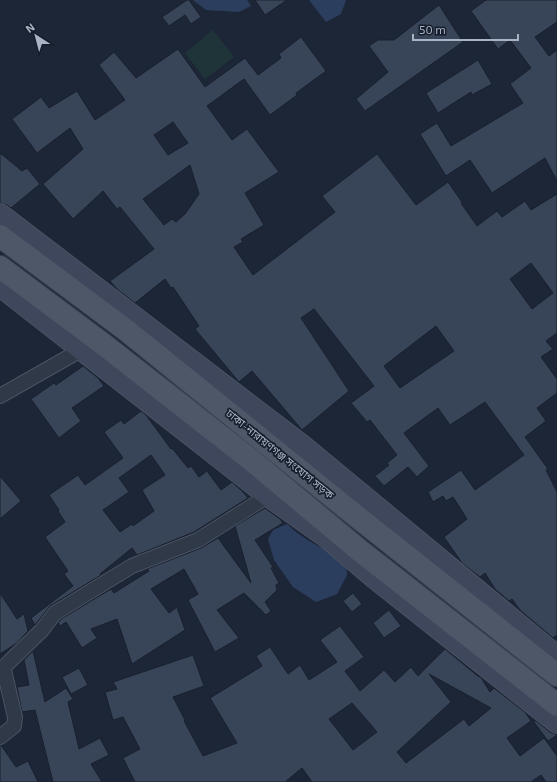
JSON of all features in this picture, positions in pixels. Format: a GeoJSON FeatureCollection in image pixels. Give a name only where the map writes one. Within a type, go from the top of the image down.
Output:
{"type":"FeatureCollection","features":[{"type":"Feature","properties":{"kind":"main road","name":"ঢাকা-নারায়ণগঞ্জ সংযোগ সড়ক"},"geometry":{"type":"LineString","coordinates":[[0,236],[126,330],[360,519],[557,675]]}},
{"type":"Feature","properties":{"kind":"main road","name":"ঢাকা-নারায়ণগঞ্জ সংযোগ সড়ক"},"geometry":{"type":"LineString","coordinates":[[0,267],[103,344],[250,459],[275,491],[359,550],[557,705]]}},
{"type":"Feature","properties":{"kind":"street"},"geometry":{"type":"LineString","coordinates":[[0,214],[302,445],[557,656]]}},
{"type":"Feature","properties":{"kind":"street"},"geometry":{"type":"LineString","coordinates":[[0,286],[81,350],[275,491],[374,578],[557,723]]}},
{"type":"Feature","properties":{"kind":"street"},"geometry":{"type":"LineString","coordinates":[[0,396],[81,350]]}},
{"type":"Feature","properties":{"kind":"street"},"geometry":{"type":"LineString","coordinates":[[0,737],[14,726],[15,717],[4,670],[5,666],[42,630],[55,613],[132,566],[198,540],[275,491]]}},
{"type":"Feature","properties":{"kind":"green space"},"geometry":{"type":"Polygon","coordinates":[[[213,30],[234,57],[205,79],[185,53],[213,30]]]}},
{"type":"Feature","properties":{"kind":"water"},"geometry":{"type":"Polygon","coordinates":[[[193,0],[247,0],[251,6],[239,12],[206,10],[193,0]]]}},
{"type":"Feature","properties":{"kind":"water"},"geometry":{"type":"Polygon","coordinates":[[[309,0],[346,0],[341,14],[326,22],[309,0]]]}},
{"type":"Feature","properties":{"kind":"water"},"geometry":{"type":"Polygon","coordinates":[[[287,524],[308,540],[346,560],[347,575],[337,594],[316,602],[293,587],[274,560],[268,539],[273,530],[287,524]]]}},
{"type":"Feature","properties":{"kind":"building"},"geometry":{"type":"Polygon","coordinates":[[[189,0],[201,17],[191,24],[185,15],[169,26],[162,17],[189,0]]]}},
{"type":"Feature","properties":{"kind":"building"},"geometry":{"type":"Polygon","coordinates":[[[255,0],[287,0],[265,15],[255,0]]]}},
{"type":"Feature","properties":{"kind":"building"},"geometry":{"type":"Polygon","coordinates":[[[486,0],[557,0],[557,22],[535,37],[549,56],[557,50],[557,181],[545,158],[492,193],[470,160],[446,176],[420,134],[437,123],[451,146],[523,103],[510,84],[531,68],[510,40],[498,49],[471,11],[486,0]]]}},
{"type":"Feature","properties":{"kind":"building"},"geometry":{"type":"Polygon","coordinates":[[[439,5],[463,42],[365,111],[356,99],[388,72],[369,46],[378,40],[394,40],[439,5]]]}},
{"type":"Feature","properties":{"kind":"building"},"geometry":{"type":"Polygon","coordinates":[[[301,37],[326,71],[296,93],[297,95],[270,115],[244,79],[207,106],[232,140],[247,129],[279,172],[245,193],[264,225],[241,239],[243,242],[234,247],[253,275],[335,212],[322,196],[377,154],[416,205],[448,182],[477,226],[497,211],[502,217],[525,201],[531,210],[557,194],[557,333],[546,341],[553,349],[541,357],[557,379],[557,393],[537,408],[546,421],[525,437],[548,469],[546,470],[557,492],[557,635],[553,638],[520,610],[512,599],[509,601],[495,589],[485,573],[480,577],[462,563],[444,537],[467,519],[453,497],[446,501],[443,496],[433,502],[428,492],[461,470],[475,490],[524,455],[485,402],[450,425],[438,408],[404,433],[429,466],[417,477],[408,467],[384,486],[375,476],[389,465],[387,463],[397,455],[370,420],[367,422],[351,403],[374,386],[314,309],[301,318],[349,391],[302,430],[252,371],[239,382],[195,329],[199,326],[173,287],[171,288],[165,279],[135,303],[118,290],[110,281],[154,249],[120,207],[117,209],[103,191],[73,219],[43,184],[83,149],[70,128],[37,153],[12,119],[41,97],[49,108],[77,91],[95,120],[125,100],[99,65],[114,52],[136,78],[178,49],[205,87],[245,58],[258,75],[281,58],[279,54],[301,37]],[[173,122],[154,135],[168,155],[188,143],[173,122]],[[190,165],[143,199],[164,225],[172,219],[176,222],[185,214],[199,194],[190,165]],[[531,263],[510,279],[532,309],[553,293],[531,263]],[[436,326],[384,366],[400,388],[454,351],[436,326]]]}},
{"type":"Feature","properties":{"kind":"building"},"geometry":{"type":"Polygon","coordinates":[[[478,60],[492,84],[472,95],[471,92],[438,113],[426,93],[478,60]]]}},
{"type":"Feature","properties":{"kind":"building"},"geometry":{"type":"Polygon","coordinates":[[[0,153],[22,171],[27,168],[40,184],[11,208],[0,203],[0,153]]]}},
{"type":"Feature","properties":{"kind":"building"},"geometry":{"type":"Polygon","coordinates":[[[83,366],[98,378],[104,386],[72,408],[81,421],[59,438],[31,399],[54,383],[56,385],[83,366]]]}},
{"type":"Feature","properties":{"kind":"building"},"geometry":{"type":"Polygon","coordinates":[[[141,411],[146,415],[171,449],[172,448],[188,468],[191,466],[199,477],[207,471],[221,490],[232,482],[248,498],[194,532],[137,555],[132,548],[100,574],[101,575],[50,606],[35,625],[31,618],[73,586],[64,574],[68,571],[45,537],[65,522],[49,495],[78,475],[85,485],[123,458],[104,432],[121,420],[124,424],[141,411]],[[151,455],[119,478],[129,492],[103,510],[120,532],[132,524],[133,526],[154,511],[142,490],[165,475],[151,455]]]}},
{"type":"Feature","properties":{"kind":"building"},"geometry":{"type":"Polygon","coordinates":[[[0,476],[21,501],[0,519],[0,476]]]}},
{"type":"Feature","properties":{"kind":"building"},"geometry":{"type":"Polygon","coordinates":[[[265,508],[283,523],[255,540],[273,567],[271,568],[279,583],[276,585],[277,590],[265,602],[271,611],[266,615],[244,593],[217,610],[239,638],[215,652],[188,600],[198,594],[184,569],[151,589],[169,613],[177,607],[185,630],[132,664],[117,619],[91,629],[97,638],[82,648],[66,622],[60,626],[58,623],[61,619],[111,589],[114,593],[149,571],[147,569],[201,548],[218,538],[251,583],[235,526],[265,508]]]}},
{"type":"Feature","properties":{"kind":"building"},"geometry":{"type":"Polygon","coordinates":[[[0,593],[17,619],[24,614],[28,631],[17,643],[0,654],[0,593]]]}},
{"type":"Feature","properties":{"kind":"building"},"geometry":{"type":"Polygon","coordinates":[[[353,593],[362,604],[352,612],[343,601],[353,593]]]}},
{"type":"Feature","properties":{"kind":"building"},"geometry":{"type":"Polygon","coordinates":[[[389,610],[401,626],[384,638],[373,623],[389,610]]]}},
{"type":"Feature","properties":{"kind":"building"},"geometry":{"type":"Polygon","coordinates":[[[340,626],[364,657],[345,671],[360,691],[384,670],[395,682],[411,667],[418,676],[445,649],[479,677],[480,676],[490,692],[494,688],[525,712],[531,721],[507,738],[520,756],[544,738],[557,756],[557,782],[546,782],[541,775],[531,782],[312,782],[302,768],[285,782],[135,782],[123,758],[140,749],[123,717],[113,720],[105,692],[117,689],[113,682],[193,655],[204,686],[173,697],[203,756],[237,743],[210,698],[262,666],[256,656],[270,647],[288,674],[300,665],[309,680],[337,662],[320,640],[340,626]],[[429,674],[451,702],[397,752],[406,763],[464,719],[469,726],[491,708],[429,674]],[[352,703],[329,719],[353,750],[377,732],[352,703]]]}},
{"type":"Feature","properties":{"kind":"building"},"geometry":{"type":"Polygon","coordinates":[[[33,651],[45,702],[66,688],[73,699],[68,702],[79,749],[100,738],[109,755],[91,764],[102,782],[53,782],[35,710],[22,712],[17,687],[29,685],[24,660],[33,651]]]}},
{"type":"Feature","properties":{"kind":"building"},"geometry":{"type":"Polygon","coordinates":[[[79,668],[88,685],[71,694],[62,677],[79,668]]]}},
{"type":"Feature","properties":{"kind":"building"},"geometry":{"type":"Polygon","coordinates":[[[535,720],[550,732],[557,735],[548,741],[534,722],[535,720]]]}},
{"type":"Feature","properties":{"kind":"building"},"geometry":{"type":"Polygon","coordinates":[[[0,745],[16,767],[28,761],[38,782],[0,782],[0,745]]]}}]}
